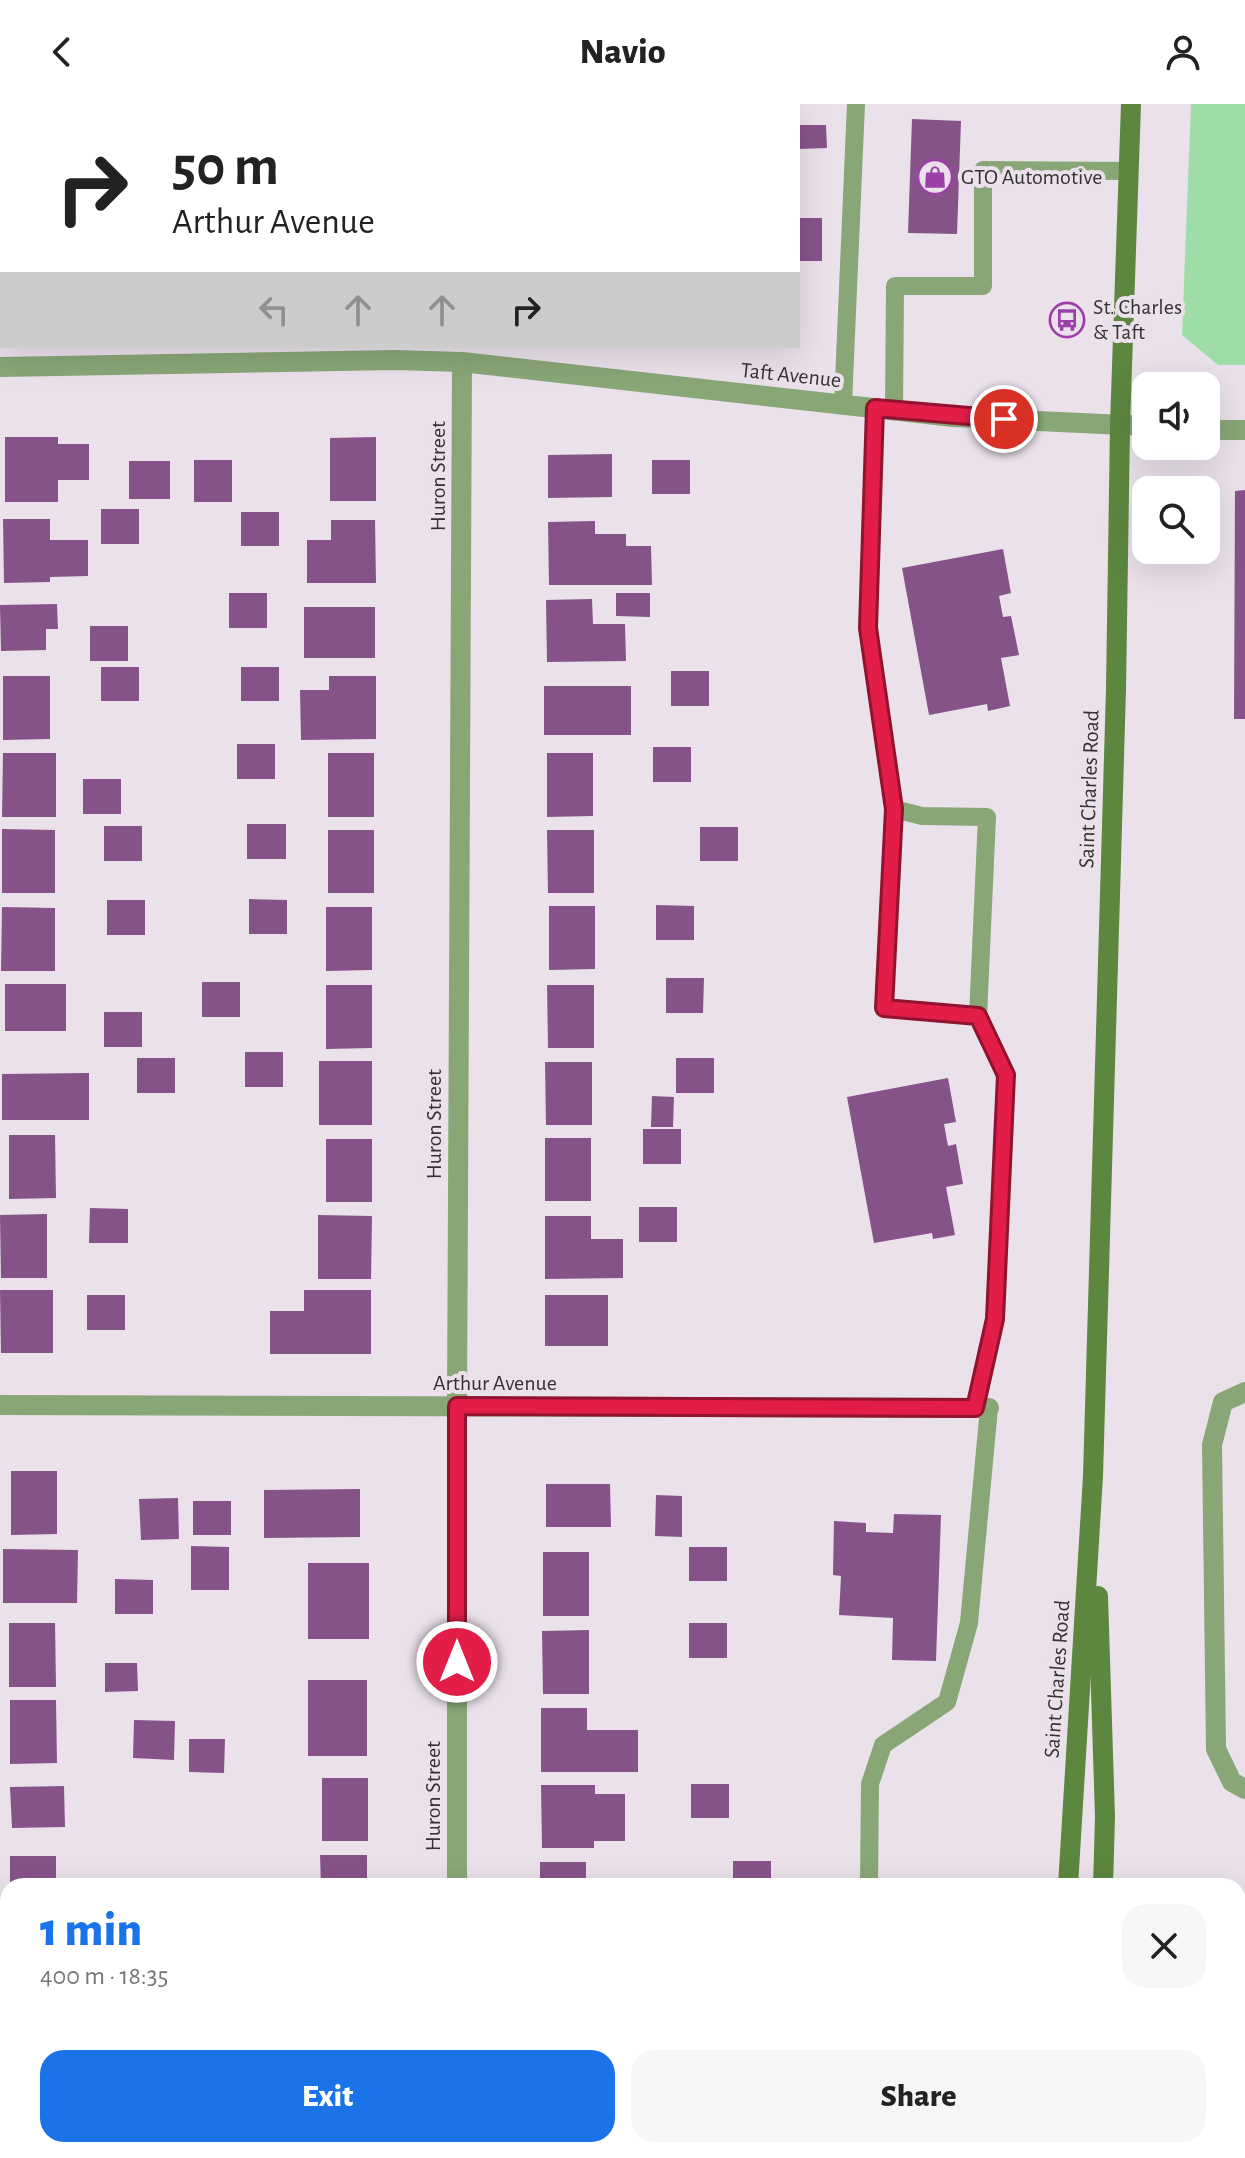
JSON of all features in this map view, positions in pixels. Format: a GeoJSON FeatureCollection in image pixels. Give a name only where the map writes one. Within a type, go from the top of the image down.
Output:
{"type":"FeatureCollection","features":[{"type":"Feature","properties":{"kind":"main road","name":"Saint Charles Road"},"geometry":{"type":"LineString","coordinates":[[1068,1878],[1093,1476],[1131,104]]}},
{"type":"Feature","properties":{"kind":"main road","name":"Saint Charles Road"},"geometry":{"type":"LineString","coordinates":[[1093,1476],[1105,1817],[1103,1878]]}},
{"type":"Feature","properties":{"kind":"street","name":"Taft Avenue"},"geometry":{"type":"LineString","coordinates":[[0,367],[395,353],[953,417],[1132,425]]}},
{"type":"Feature","properties":{"kind":"street","name":"Huron Street"},"geometry":{"type":"LineString","coordinates":[[457,1878],[462,362]]}},
{"type":"Feature","properties":{"kind":"street"},"geometry":{"type":"LineString","coordinates":[[1220,430],[1245,430]]}},
{"type":"Feature","properties":{"kind":"street"},"geometry":{"type":"LineString","coordinates":[[1239,1786],[1216,1749],[1212,1445],[1223,1402],[1245,1392]]}},
{"type":"Feature","properties":{"kind":"street","name":"Arthur Avenue"},"geometry":{"type":"LineString","coordinates":[[0,1405],[982,1408]]}},
{"type":"Feature","properties":{"kind":"lane"},"geometry":{"type":"LineString","coordinates":[[843,404],[856,104]]}},
{"type":"Feature","properties":{"kind":"lane"},"geometry":{"type":"LineString","coordinates":[[978,1016],[884,1008],[894,809],[868,628],[895,286],[983,286],[983,170],[1129,171]]}},
{"type":"Feature","properties":{"kind":"lane"},"geometry":{"type":"LineString","coordinates":[[869,1878],[870,1784],[883,1745],[947,1702],[969,1623],[982,1408],[995,1319],[1006,1075],[978,1016],[987,817],[922,816],[894,809]]}},
{"type":"Feature","properties":{"kind":"green space"},"geometry":{"type":"Polygon","coordinates":[[[1191,104],[1245,104],[1245,365],[1218,365],[1182,335],[1191,104]]]}},
{"type":"Feature","properties":{"kind":"building","name":"GTO Automotive"},"geometry":{"type":"Polygon","coordinates":[[[912,119],[961,121],[957,234],[908,233],[912,119]]]}},
{"type":"Feature","properties":{"kind":"building"},"geometry":{"type":"Polygon","coordinates":[[[800,125],[826,125],[827,148],[800,149],[800,125]]]}},
{"type":"Feature","properties":{"kind":"building"},"geometry":{"type":"Polygon","coordinates":[[[800,218],[822,218],[822,261],[800,261],[800,218]]]}},
{"type":"Feature","properties":{"kind":"building"},"geometry":{"type":"Polygon","coordinates":[[[5,437],[58,437],[58,444],[89,444],[89,480],[58,480],[58,502],[5,502],[5,437]]]}},
{"type":"Feature","properties":{"kind":"building"},"geometry":{"type":"Polygon","coordinates":[[[376,437],[376,501],[330,501],[330,438],[376,437]]]}},
{"type":"Feature","properties":{"kind":"building"},"geometry":{"type":"Polygon","coordinates":[[[612,454],[612,497],[548,498],[548,455],[612,454]]]}},
{"type":"Feature","properties":{"kind":"building"},"geometry":{"type":"Polygon","coordinates":[[[194,460],[232,460],[232,502],[194,502],[194,460]]]}},
{"type":"Feature","properties":{"kind":"building"},"geometry":{"type":"Polygon","coordinates":[[[652,460],[690,460],[690,494],[652,494],[652,460]]]}},
{"type":"Feature","properties":{"kind":"building"},"geometry":{"type":"Polygon","coordinates":[[[129,461],[170,461],[170,499],[129,499],[129,461]]]}},
{"type":"Feature","properties":{"kind":"building"},"geometry":{"type":"Polygon","coordinates":[[[1245,490],[1245,719],[1234,719],[1235,491],[1245,490]]]}},
{"type":"Feature","properties":{"kind":"building"},"geometry":{"type":"Polygon","coordinates":[[[101,509],[139,509],[139,544],[101,544],[101,509]]]}},
{"type":"Feature","properties":{"kind":"building"},"geometry":{"type":"Polygon","coordinates":[[[241,512],[279,512],[279,546],[241,546],[241,512]]]}},
{"type":"Feature","properties":{"kind":"building"},"geometry":{"type":"Polygon","coordinates":[[[3,519],[50,519],[50,540],[88,540],[88,576],[50,577],[50,582],[4,583],[3,519]]]}},
{"type":"Feature","properties":{"kind":"building"},"geometry":{"type":"Polygon","coordinates":[[[331,520],[375,520],[376,583],[307,583],[307,540],[331,540],[331,520]]]}},
{"type":"Feature","properties":{"kind":"building"},"geometry":{"type":"Polygon","coordinates":[[[595,521],[595,534],[626,534],[626,546],[651,546],[652,585],[549,585],[548,522],[595,521]]]}},
{"type":"Feature","properties":{"kind":"building"},"geometry":{"type":"Polygon","coordinates":[[[1003,549],[1011,593],[999,596],[1003,617],[1011,616],[1019,655],[1001,658],[1010,706],[988,711],[987,704],[929,715],[902,568],[1003,549]]]}},
{"type":"Feature","properties":{"kind":"building"},"geometry":{"type":"Polygon","coordinates":[[[229,593],[267,593],[267,628],[229,628],[229,593]]]}},
{"type":"Feature","properties":{"kind":"building"},"geometry":{"type":"Polygon","coordinates":[[[616,593],[650,593],[650,617],[616,616],[616,593]]]}},
{"type":"Feature","properties":{"kind":"building"},"geometry":{"type":"Polygon","coordinates":[[[592,599],[593,624],[625,624],[626,661],[547,662],[546,600],[592,599]]]}},
{"type":"Feature","properties":{"kind":"building"},"geometry":{"type":"Polygon","coordinates":[[[57,604],[58,629],[46,629],[46,650],[1,651],[0,605],[57,604]]]}},
{"type":"Feature","properties":{"kind":"building"},"geometry":{"type":"Polygon","coordinates":[[[304,607],[375,607],[375,658],[304,658],[304,607]]]}},
{"type":"Feature","properties":{"kind":"building"},"geometry":{"type":"Polygon","coordinates":[[[90,626],[128,626],[128,661],[90,661],[90,626]]]}},
{"type":"Feature","properties":{"kind":"building"},"geometry":{"type":"Polygon","coordinates":[[[101,667],[139,667],[139,701],[101,701],[101,667]]]}},
{"type":"Feature","properties":{"kind":"building"},"geometry":{"type":"Polygon","coordinates":[[[241,667],[279,667],[279,701],[241,701],[241,667]]]}},
{"type":"Feature","properties":{"kind":"building"},"geometry":{"type":"Polygon","coordinates":[[[671,671],[709,671],[709,706],[671,706],[671,671]]]}},
{"type":"Feature","properties":{"kind":"building"},"geometry":{"type":"Polygon","coordinates":[[[3,676],[50,676],[50,739],[3,740],[3,676]]]}},
{"type":"Feature","properties":{"kind":"building"},"geometry":{"type":"Polygon","coordinates":[[[329,676],[376,676],[376,739],[301,740],[300,690],[329,690],[329,676]]]}},
{"type":"Feature","properties":{"kind":"building"},"geometry":{"type":"Polygon","coordinates":[[[544,686],[631,686],[631,735],[544,735],[544,686]]]}},
{"type":"Feature","properties":{"kind":"building"},"geometry":{"type":"Polygon","coordinates":[[[237,744],[275,744],[275,779],[237,779],[237,744]]]}},
{"type":"Feature","properties":{"kind":"building"},"geometry":{"type":"Polygon","coordinates":[[[653,747],[691,747],[691,782],[653,782],[653,747]]]}},
{"type":"Feature","properties":{"kind":"building"},"geometry":{"type":"Polygon","coordinates":[[[3,753],[56,753],[56,817],[2,817],[3,753]]]}},
{"type":"Feature","properties":{"kind":"building"},"geometry":{"type":"Polygon","coordinates":[[[328,753],[374,753],[374,817],[328,817],[328,753]]]}},
{"type":"Feature","properties":{"kind":"building"},"geometry":{"type":"Polygon","coordinates":[[[547,753],[593,753],[593,816],[547,817],[547,753]]]}},
{"type":"Feature","properties":{"kind":"building"},"geometry":{"type":"Polygon","coordinates":[[[83,779],[121,779],[121,814],[83,814],[83,779]]]}},
{"type":"Feature","properties":{"kind":"building"},"geometry":{"type":"Polygon","coordinates":[[[247,824],[286,824],[286,859],[247,859],[247,824]]]}},
{"type":"Feature","properties":{"kind":"building"},"geometry":{"type":"Polygon","coordinates":[[[104,826],[142,826],[142,861],[104,861],[104,826]]]}},
{"type":"Feature","properties":{"kind":"building"},"geometry":{"type":"Polygon","coordinates":[[[700,827],[738,827],[738,861],[700,861],[700,827]]]}},
{"type":"Feature","properties":{"kind":"building"},"geometry":{"type":"Polygon","coordinates":[[[2,829],[55,830],[55,893],[2,893],[2,829]]]}},
{"type":"Feature","properties":{"kind":"building"},"geometry":{"type":"Polygon","coordinates":[[[328,830],[374,830],[374,893],[328,893],[328,830]]]}},
{"type":"Feature","properties":{"kind":"building"},"geometry":{"type":"Polygon","coordinates":[[[547,830],[594,830],[594,893],[548,893],[547,830]]]}},
{"type":"Feature","properties":{"kind":"building"},"geometry":{"type":"Polygon","coordinates":[[[249,899],[287,900],[287,934],[249,934],[249,899]]]}},
{"type":"Feature","properties":{"kind":"building"},"geometry":{"type":"Polygon","coordinates":[[[107,900],[145,900],[145,935],[107,935],[107,900]]]}},
{"type":"Feature","properties":{"kind":"building"},"geometry":{"type":"Polygon","coordinates":[[[656,905],[694,906],[694,940],[656,940],[656,905]]]}},
{"type":"Feature","properties":{"kind":"building"},"geometry":{"type":"Polygon","coordinates":[[[549,906],[595,906],[595,969],[549,970],[549,906]]]}},
{"type":"Feature","properties":{"kind":"building"},"geometry":{"type":"Polygon","coordinates":[[[2,907],[55,908],[55,971],[1,971],[2,907]]]}},
{"type":"Feature","properties":{"kind":"building"},"geometry":{"type":"Polygon","coordinates":[[[326,907],[372,907],[372,970],[326,971],[326,907]]]}},
{"type":"Feature","properties":{"kind":"building"},"geometry":{"type":"Polygon","coordinates":[[[666,978],[704,978],[703,1013],[666,1013],[666,978]]]}},
{"type":"Feature","properties":{"kind":"building"},"geometry":{"type":"Polygon","coordinates":[[[202,982],[240,982],[240,1017],[202,1017],[202,982]]]}},
{"type":"Feature","properties":{"kind":"building"},"geometry":{"type":"Polygon","coordinates":[[[5,984],[66,984],[66,1031],[5,1031],[5,984]]]}},
{"type":"Feature","properties":{"kind":"building"},"geometry":{"type":"Polygon","coordinates":[[[326,985],[372,985],[372,1048],[326,1049],[326,985]]]}},
{"type":"Feature","properties":{"kind":"building"},"geometry":{"type":"Polygon","coordinates":[[[547,985],[594,985],[594,1048],[548,1048],[547,985]]]}},
{"type":"Feature","properties":{"kind":"building"},"geometry":{"type":"Polygon","coordinates":[[[104,1012],[142,1012],[142,1047],[104,1047],[104,1012]]]}},
{"type":"Feature","properties":{"kind":"building"},"geometry":{"type":"Polygon","coordinates":[[[245,1052],[283,1052],[283,1087],[245,1087],[245,1052]]]}},
{"type":"Feature","properties":{"kind":"building"},"geometry":{"type":"Polygon","coordinates":[[[137,1058],[175,1058],[175,1093],[137,1093],[137,1058]]]}},
{"type":"Feature","properties":{"kind":"building"},"geometry":{"type":"Polygon","coordinates":[[[676,1058],[714,1058],[714,1093],[676,1093],[676,1058]]]}},
{"type":"Feature","properties":{"kind":"building"},"geometry":{"type":"Polygon","coordinates":[[[319,1061],[372,1061],[372,1125],[319,1125],[319,1061]]]}},
{"type":"Feature","properties":{"kind":"building"},"geometry":{"type":"Polygon","coordinates":[[[545,1062],[592,1062],[592,1125],[546,1125],[545,1062]]]}},
{"type":"Feature","properties":{"kind":"building"},"geometry":{"type":"Polygon","coordinates":[[[89,1073],[89,1120],[2,1120],[2,1074],[89,1073]]]}},
{"type":"Feature","properties":{"kind":"building"},"geometry":{"type":"Polygon","coordinates":[[[948,1078],[956,1122],[944,1124],[948,1146],[956,1144],[963,1184],[946,1187],[955,1235],[933,1239],[932,1233],[874,1243],[847,1097],[948,1078]]]}},
{"type":"Feature","properties":{"kind":"building"},"geometry":{"type":"Polygon","coordinates":[[[652,1096],[674,1097],[673,1127],[651,1127],[652,1096]]]}},
{"type":"Feature","properties":{"kind":"building"},"geometry":{"type":"Polygon","coordinates":[[[643,1129],[681,1129],[681,1164],[643,1164],[643,1129]]]}},
{"type":"Feature","properties":{"kind":"building"},"geometry":{"type":"Polygon","coordinates":[[[9,1135],[55,1135],[56,1198],[9,1199],[9,1135]]]}},
{"type":"Feature","properties":{"kind":"building"},"geometry":{"type":"Polygon","coordinates":[[[545,1138],[591,1138],[591,1201],[545,1201],[545,1138]]]}},
{"type":"Feature","properties":{"kind":"building"},"geometry":{"type":"Polygon","coordinates":[[[326,1139],[372,1139],[372,1202],[326,1202],[326,1139]]]}},
{"type":"Feature","properties":{"kind":"building"},"geometry":{"type":"Polygon","coordinates":[[[639,1207],[677,1207],[677,1242],[639,1242],[639,1207]]]}},
{"type":"Feature","properties":{"kind":"building"},"geometry":{"type":"Polygon","coordinates":[[[90,1208],[128,1209],[128,1243],[89,1243],[90,1208]]]}},
{"type":"Feature","properties":{"kind":"building"},"geometry":{"type":"Polygon","coordinates":[[[47,1214],[47,1278],[1,1278],[0,1215],[47,1214]]]}},
{"type":"Feature","properties":{"kind":"building"},"geometry":{"type":"Polygon","coordinates":[[[318,1215],[372,1216],[371,1279],[318,1279],[318,1215]]]}},
{"type":"Feature","properties":{"kind":"building"},"geometry":{"type":"Polygon","coordinates":[[[545,1216],[591,1216],[591,1239],[623,1239],[623,1278],[545,1279],[545,1216]]]}},
{"type":"Feature","properties":{"kind":"building"},"geometry":{"type":"Polygon","coordinates":[[[0,1290],[53,1290],[53,1353],[1,1353],[0,1290]]]}},
{"type":"Feature","properties":{"kind":"building"},"geometry":{"type":"Polygon","coordinates":[[[304,1290],[371,1290],[371,1354],[270,1354],[270,1311],[304,1311],[304,1290]]]}},
{"type":"Feature","properties":{"kind":"building"},"geometry":{"type":"Polygon","coordinates":[[[87,1295],[125,1295],[125,1330],[87,1330],[87,1295]]]}},
{"type":"Feature","properties":{"kind":"building"},"geometry":{"type":"Polygon","coordinates":[[[545,1295],[608,1295],[608,1346],[545,1346],[545,1295]]]}},
{"type":"Feature","properties":{"kind":"building"},"geometry":{"type":"Polygon","coordinates":[[[11,1471],[57,1471],[57,1534],[11,1535],[11,1471]]]}},
{"type":"Feature","properties":{"kind":"building"},"geometry":{"type":"Polygon","coordinates":[[[546,1484],[610,1484],[611,1527],[546,1527],[546,1484]]]}},
{"type":"Feature","properties":{"kind":"building"},"geometry":{"type":"Polygon","coordinates":[[[360,1489],[360,1537],[264,1538],[264,1490],[360,1489]]]}},
{"type":"Feature","properties":{"kind":"building"},"geometry":{"type":"Polygon","coordinates":[[[656,1495],[682,1496],[682,1537],[655,1536],[656,1495]]]}},
{"type":"Feature","properties":{"kind":"building"},"geometry":{"type":"Polygon","coordinates":[[[178,1498],[179,1539],[141,1540],[139,1499],[178,1498]]]}},
{"type":"Feature","properties":{"kind":"building"},"geometry":{"type":"Polygon","coordinates":[[[193,1501],[231,1501],[231,1535],[193,1535],[193,1501]]]}},
{"type":"Feature","properties":{"kind":"building"},"geometry":{"type":"Polygon","coordinates":[[[894,1514],[941,1515],[936,1661],[892,1660],[893,1618],[839,1615],[841,1576],[833,1575],[834,1521],[866,1523],[866,1532],[893,1533],[894,1514]]]}},
{"type":"Feature","properties":{"kind":"building"},"geometry":{"type":"Polygon","coordinates":[[[191,1546],[229,1547],[229,1590],[191,1590],[191,1546]]]}},
{"type":"Feature","properties":{"kind":"building"},"geometry":{"type":"Polygon","coordinates":[[[689,1547],[727,1547],[727,1581],[689,1581],[689,1547]]]}},
{"type":"Feature","properties":{"kind":"building"},"geometry":{"type":"Polygon","coordinates":[[[3,1549],[78,1550],[77,1603],[3,1603],[3,1549]]]}},
{"type":"Feature","properties":{"kind":"building"},"geometry":{"type":"Polygon","coordinates":[[[543,1552],[589,1552],[589,1616],[543,1616],[543,1552]]]}},
{"type":"Feature","properties":{"kind":"building"},"geometry":{"type":"Polygon","coordinates":[[[308,1563],[369,1563],[369,1639],[308,1639],[308,1563]]]}},
{"type":"Feature","properties":{"kind":"building"},"geometry":{"type":"Polygon","coordinates":[[[115,1579],[153,1580],[153,1614],[115,1614],[115,1579]]]}},
{"type":"Feature","properties":{"kind":"building"},"geometry":{"type":"Polygon","coordinates":[[[9,1623],[55,1623],[56,1687],[9,1687],[9,1623]]]}},
{"type":"Feature","properties":{"kind":"building"},"geometry":{"type":"Polygon","coordinates":[[[689,1623],[727,1623],[727,1658],[689,1658],[689,1623]]]}},
{"type":"Feature","properties":{"kind":"building"},"geometry":{"type":"Polygon","coordinates":[[[589,1630],[589,1694],[543,1694],[542,1631],[589,1630]]]}},
{"type":"Feature","properties":{"kind":"building"},"geometry":{"type":"Polygon","coordinates":[[[105,1663],[137,1663],[138,1691],[105,1692],[105,1663]]]}},
{"type":"Feature","properties":{"kind":"building"},"geometry":{"type":"Polygon","coordinates":[[[308,1680],[367,1680],[367,1756],[308,1756],[308,1680]]]}},
{"type":"Feature","properties":{"kind":"building"},"geometry":{"type":"Polygon","coordinates":[[[10,1700],[56,1700],[57,1763],[10,1764],[10,1700]]]}},
{"type":"Feature","properties":{"kind":"building"},"geometry":{"type":"Polygon","coordinates":[[[541,1708],[587,1708],[587,1730],[638,1730],[638,1772],[541,1772],[541,1708]]]}},
{"type":"Feature","properties":{"kind":"building"},"geometry":{"type":"Polygon","coordinates":[[[134,1720],[175,1721],[174,1760],[133,1758],[134,1720]]]}},
{"type":"Feature","properties":{"kind":"building"},"geometry":{"type":"Polygon","coordinates":[[[189,1739],[225,1739],[224,1773],[189,1772],[189,1739]]]}},
{"type":"Feature","properties":{"kind":"building"},"geometry":{"type":"Polygon","coordinates":[[[322,1778],[368,1778],[368,1841],[322,1841],[322,1778]]]}},
{"type":"Feature","properties":{"kind":"building"},"geometry":{"type":"Polygon","coordinates":[[[691,1784],[729,1784],[729,1818],[691,1818],[691,1784]]]}},
{"type":"Feature","properties":{"kind":"building"},"geometry":{"type":"Polygon","coordinates":[[[541,1785],[595,1785],[595,1794],[625,1794],[625,1841],[594,1841],[594,1848],[542,1848],[541,1785]]]}},
{"type":"Feature","properties":{"kind":"building"},"geometry":{"type":"Polygon","coordinates":[[[64,1786],[65,1827],[12,1828],[10,1787],[64,1786]]]}},
{"type":"Feature","properties":{"kind":"building"},"geometry":{"type":"Polygon","coordinates":[[[320,1855],[367,1855],[367,1878],[321,1878],[320,1855]]]}},
{"type":"Feature","properties":{"kind":"building"},"geometry":{"type":"Polygon","coordinates":[[[10,1856],[56,1856],[56,1878],[10,1878],[10,1856]]]}},
{"type":"Feature","properties":{"kind":"building"},"geometry":{"type":"Polygon","coordinates":[[[733,1861],[771,1861],[771,1878],[733,1878],[733,1861]]]}},
{"type":"Feature","properties":{"kind":"building"},"geometry":{"type":"Polygon","coordinates":[[[540,1862],[586,1862],[586,1878],[540,1878],[540,1862]]]}},
{"type":"Feature","properties":{"kind":"place","name":"GTO Automotive"},"geometry":{"type":"Point","coordinates":[935,177]}},
{"type":"Feature","properties":{"kind":"place","name":"St. Charles & Taft"},"geometry":{"type":"Point","coordinates":[1067,320]}},
{"type":"Feature","properties":{"kind":"route"},"geometry":{"type":"LineString","coordinates":[[457,1662],[457,1406],[975,1408],[995,1319],[1006,1075],[978,1016],[884,1008],[894,809],[868,628],[875,408],[1004,419]]}}]}
